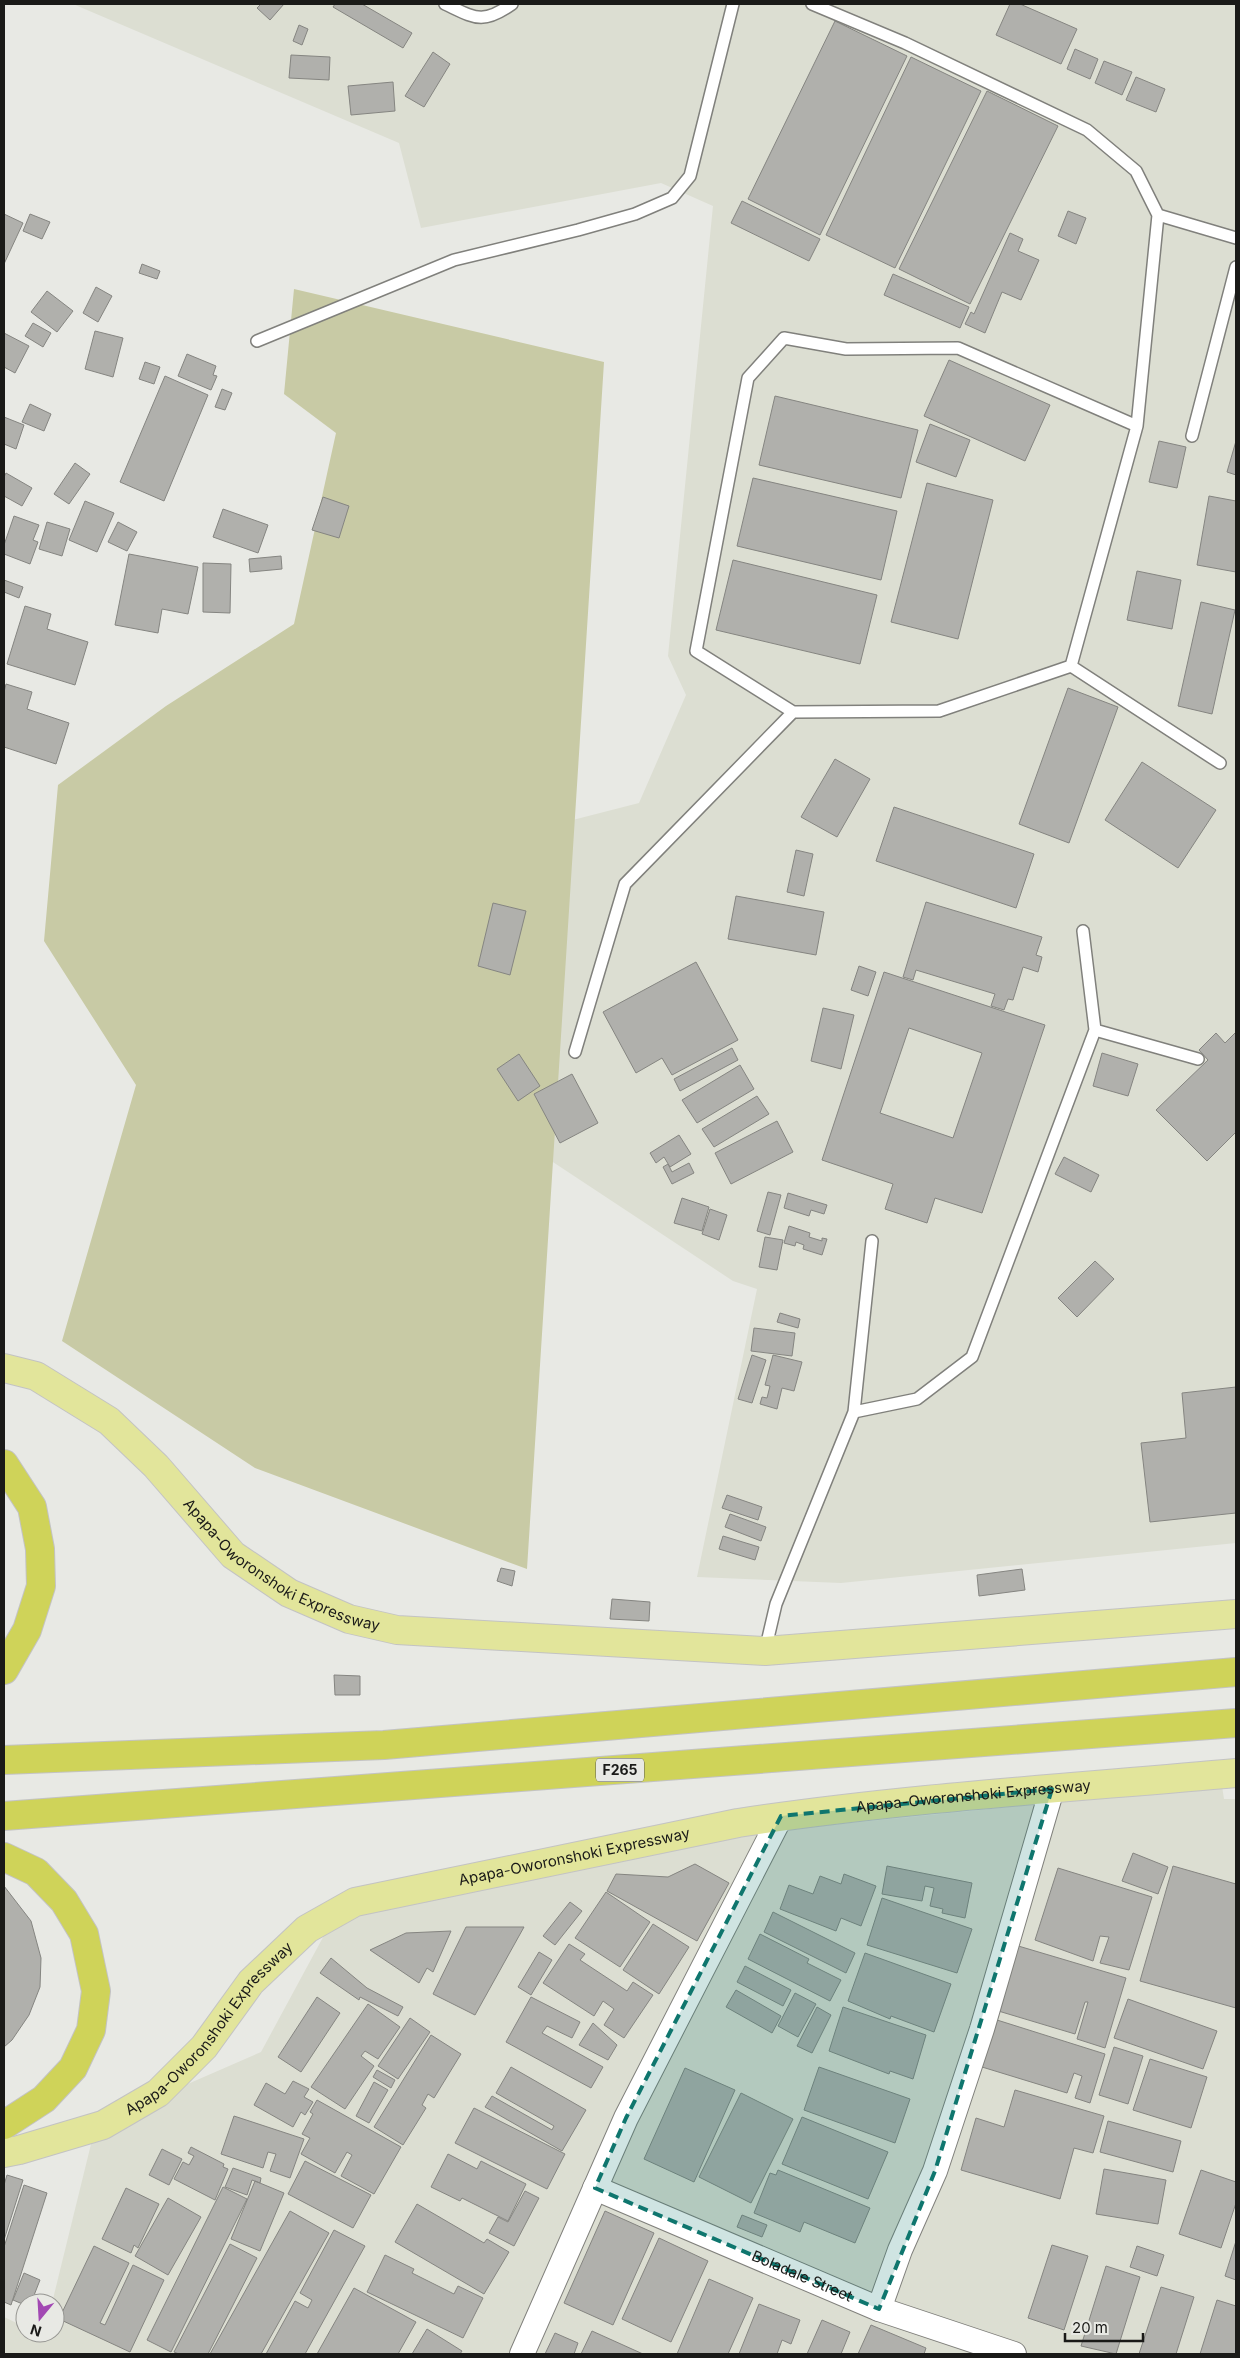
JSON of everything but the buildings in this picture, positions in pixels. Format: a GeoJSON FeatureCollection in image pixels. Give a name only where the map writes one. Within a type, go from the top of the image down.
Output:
{"type":"FeatureCollection","features":[{"type":"Feature","properties":{"kind":"highway"},"geometry":{"type":"LineString","coordinates":[[4,1464],[32,1507],[40,1549],[41,1586],[27,1630],[4,1670]]}},
{"type":"Feature","properties":{"kind":"highway"},"geometry":{"type":"LineString","coordinates":[[4,1760],[384,1744],[1236,1672]]}},
{"type":"Feature","properties":{"kind":"highway","name":"F265"},"geometry":{"type":"LineString","coordinates":[[4,1816],[1236,1723]]}},
{"type":"Feature","properties":{"kind":"highway"},"geometry":{"type":"LineString","coordinates":[[4,1857],[36,1872],[64,1901],[84,1934],[96,1991],[91,2030],[73,2068],[44,2099],[4,2125]]}},
{"type":"Feature","properties":{"kind":"main road","name":"Apapa-Oworonshoki Expressway"},"geometry":{"type":"LineString","coordinates":[[4,1368],[36,1376],[109,1421],[156,1466],[233,1555],[289,1593],[349,1620],[398,1630],[765,1651],[1236,1614]]}},
{"type":"Feature","properties":{"kind":"main road","name":"Apapa-Oworonshoki Expressway"},"geometry":{"type":"LineString","coordinates":[[4,2153],[103,2125],[158,2093],[204,2047],[251,1982],[307,1929],[355,1902],[738,1823],[781,1816],[920,1800],[1236,1773]]}},
{"type":"Feature","properties":{"kind":"street"},"geometry":{"type":"LineString","coordinates":[[879,2308],[900,2250],[935,2171],[982,2029],[1052,1789]]}},
{"type":"Feature","properties":{"kind":"street"},"geometry":{"type":"LineString","coordinates":[[522,2354],[626,2118],[781,1816]]}},
{"type":"Feature","properties":{"kind":"street","name":"Boladale Street"},"geometry":{"type":"LineString","coordinates":[[595,2188],[879,2308],[1014,2354]]}},
{"type":"Feature","properties":{"kind":"lane"},"geometry":{"type":"LineString","coordinates":[[445,4],[478,19],[498,14],[512,4]]}},
{"type":"Feature","properties":{"kind":"lane"},"geometry":{"type":"LineString","coordinates":[[257,341],[454,260],[636,214],[672,198],[690,176],[733,4]]}},
{"type":"Feature","properties":{"kind":"lane"},"geometry":{"type":"LineString","coordinates":[[812,4],[904,43],[1087,130],[1136,171],[1158,215],[1137,426],[1071,666]]}},
{"type":"Feature","properties":{"kind":"lane"},"geometry":{"type":"LineString","coordinates":[[1158,215],[1236,238]]}},
{"type":"Feature","properties":{"kind":"lane"},"geometry":{"type":"LineString","coordinates":[[1192,436],[1236,267]]}},
{"type":"Feature","properties":{"kind":"lane"},"geometry":{"type":"LineString","coordinates":[[1071,666],[939,711],[793,712],[696,651],[748,378],[784,338],[846,349],[958,348],[1137,426]]}},
{"type":"Feature","properties":{"kind":"lane"},"geometry":{"type":"LineString","coordinates":[[1071,666],[1220,763]]}},
{"type":"Feature","properties":{"kind":"lane"},"geometry":{"type":"LineString","coordinates":[[575,1052],[625,884],[793,712]]}},
{"type":"Feature","properties":{"kind":"lane"},"geometry":{"type":"LineString","coordinates":[[854,1412],[917,1399],[972,1357],[1095,1030],[1083,931]]}},
{"type":"Feature","properties":{"kind":"lane"},"geometry":{"type":"LineString","coordinates":[[1095,1030],[1198,1059]]}},
{"type":"Feature","properties":{"kind":"lane"},"geometry":{"type":"LineString","coordinates":[[765,1651],[776,1604],[854,1412],[872,1241]]}},
{"type":"Feature","properties":{"kind":"highlighted area"},"geometry":{"type":"Polygon","coordinates":[[[1052,1789],[935,2171],[879,2309],[595,2188],[626,2118],[781,1816],[1052,1789]]]}},
{"type":"Feature","properties":{"kind":"shaded area"},"geometry":{"type":"Polygon","coordinates":[[[73,4],[1236,4],[1236,1543],[841,1583],[697,1577],[757,1289],[733,1281],[512,1135],[561,823],[639,803],[686,695],[668,656],[713,206],[661,183],[421,228],[399,143],[73,4]]]}},
{"type":"Feature","properties":{"kind":"shaded area"},"geometry":{"type":"Polygon","coordinates":[[[1222,1786],[1224,1799],[1236,1799],[1236,2354],[4,2354],[4,2317],[15,2322],[15,2343],[65,2343],[65,2293],[54,2293],[93,2136],[135,2107],[261,2052],[341,1904],[588,1849],[1222,1786]]]}},
{"type":"Feature","properties":{"kind":"green space"},"geometry":{"type":"Polygon","coordinates":[[[294,289],[604,362],[527,1569],[255,1468],[62,1341],[136,1085],[44,941],[58,785],[166,706],[294,624],[336,433],[284,394],[294,289]]]}}]}
